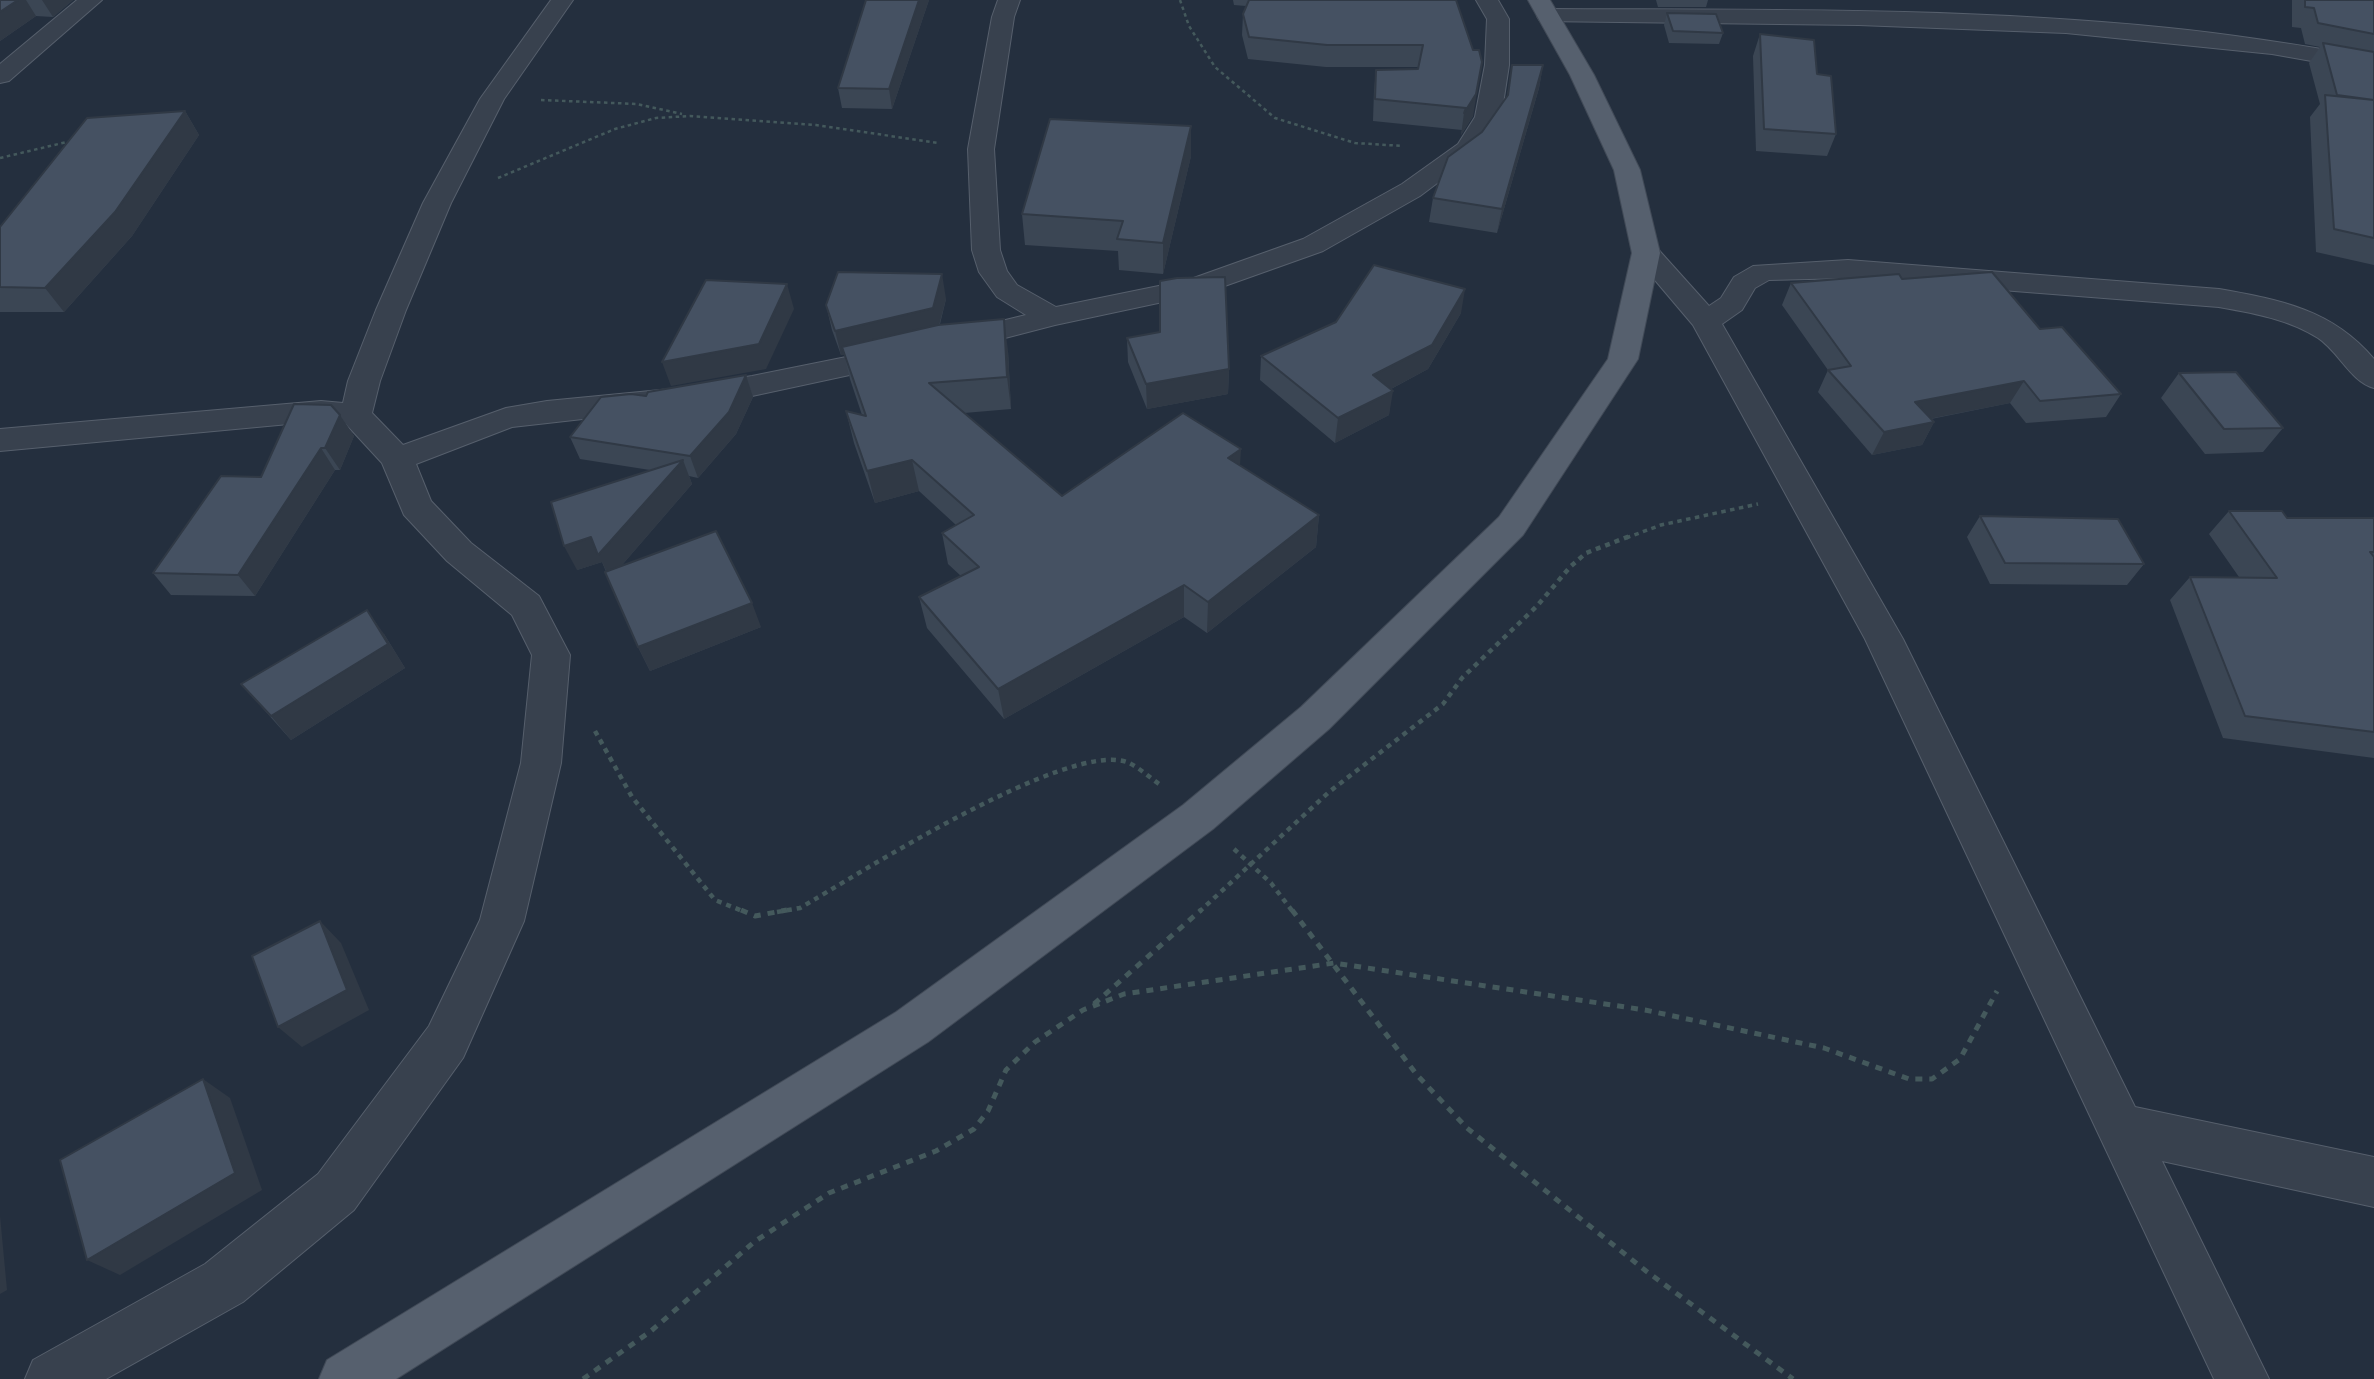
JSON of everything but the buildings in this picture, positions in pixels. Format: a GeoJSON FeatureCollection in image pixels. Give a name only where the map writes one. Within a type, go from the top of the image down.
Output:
{"type":"FeatureCollection","features":[{"type":"Feature","properties":{"kind":"main road"},"geometry":{"type":"LineString","coordinates":[[346,1379],[912,1027],[1198,817],[1315,718],[1511,526],[1623,359],[1646,253],[1627,170],[1582,75],[1543,8]]}},
{"type":"Feature","properties":{"kind":"street"},"geometry":{"type":"LineString","coordinates":[[0,76],[91,0]]}},
{"type":"Feature","properties":{"kind":"street"},"geometry":{"type":"LineString","coordinates":[[356,415],[363,381],[437,203],[492,99],[562,0]]}},
{"type":"Feature","properties":{"kind":"street"},"geometry":{"type":"LineString","coordinates":[[1009,0],[1003,17],[981,149],[986,250],[993,271],[1007,291],[1052,317]]}},
{"type":"Feature","properties":{"kind":"street"},"geometry":{"type":"LineString","coordinates":[[397,459],[506,418],[547,411],[671,399],[752,386],[940,346],[1052,317],[1195,287],[1313,245],[1411,190],[1467,149],[1488,117],[1497,65],[1498,19],[1487,0]]}},
{"type":"Feature","properties":{"kind":"street"},"geometry":{"type":"LineString","coordinates":[[1543,8],[2061,27],[2198,39],[2312,53],[2374,65]]}},
{"type":"Feature","properties":{"kind":"street"},"geometry":{"type":"LineString","coordinates":[[1646,253],[1706,321],[1884,639],[2026,937],[2123,1128],[2242,1379]]}},
{"type":"Feature","properties":{"kind":"street"},"geometry":{"type":"LineString","coordinates":[[1706,321],[1732,304],[1744,283],[1763,272],[1794,269],[1848,269],[2219,298],[2296,316],[2340,340],[2374,378]]}},
{"type":"Feature","properties":{"kind":"street"},"geometry":{"type":"LineString","coordinates":[[0,440],[321,411],[356,415],[397,459],[416,507],[459,552],[526,607],[551,655],[541,763],[502,920],[446,1042],[336,1192],[224,1283],[52,1379]]}},
{"type":"Feature","properties":{"kind":"street"},"geometry":{"type":"LineString","coordinates":[[2123,1128],[2374,1182]]}},
{"type":"Feature","properties":{"kind":"path"},"geometry":{"type":"LineString","coordinates":[[1180,0],[1189,26],[1215,67],[1275,118],[1356,143],[1467,149]]}},
{"type":"Feature","properties":{"kind":"path"},"geometry":{"type":"LineString","coordinates":[[492,99],[636,104],[690,116]]}},
{"type":"Feature","properties":{"kind":"path"},"geometry":{"type":"LineString","coordinates":[[437,203],[615,129],[656,118],[690,116],[816,125],[981,149]]}},
{"type":"Feature","properties":{"kind":"path"},"geometry":{"type":"LineString","coordinates":[[0,158],[54,143],[78,141]]}},
{"type":"Feature","properties":{"kind":"path"},"geometry":{"type":"LineString","coordinates":[[583,1379],[651,1331],[754,1242],[829,1193],[936,1151],[974,1129],[988,1111],[1006,1070],[1035,1042],[1091,1007],[1252,866],[1329,792],[1443,704],[1471,668],[1538,606],[1570,567],[1586,553],[1661,525],[1761,503],[1802,490]]}},
{"type":"Feature","properties":{"kind":"path"},"geometry":{"type":"LineString","coordinates":[[592,726],[632,797],[715,901],[755,916],[800,908],[996,796],[1049,774],[1093,761],[1126,762],[1148,774],[1271,883],[1417,1076],[1467,1128],[1646,1270],[1793,1379]]}},
{"type":"Feature","properties":{"kind":"path"},"geometry":{"type":"LineString","coordinates":[[1091,1007],[1124,994],[1334,963],[1645,1010],[1825,1048],[1909,1079],[1932,1079],[1960,1059],[2026,937]]}}]}
